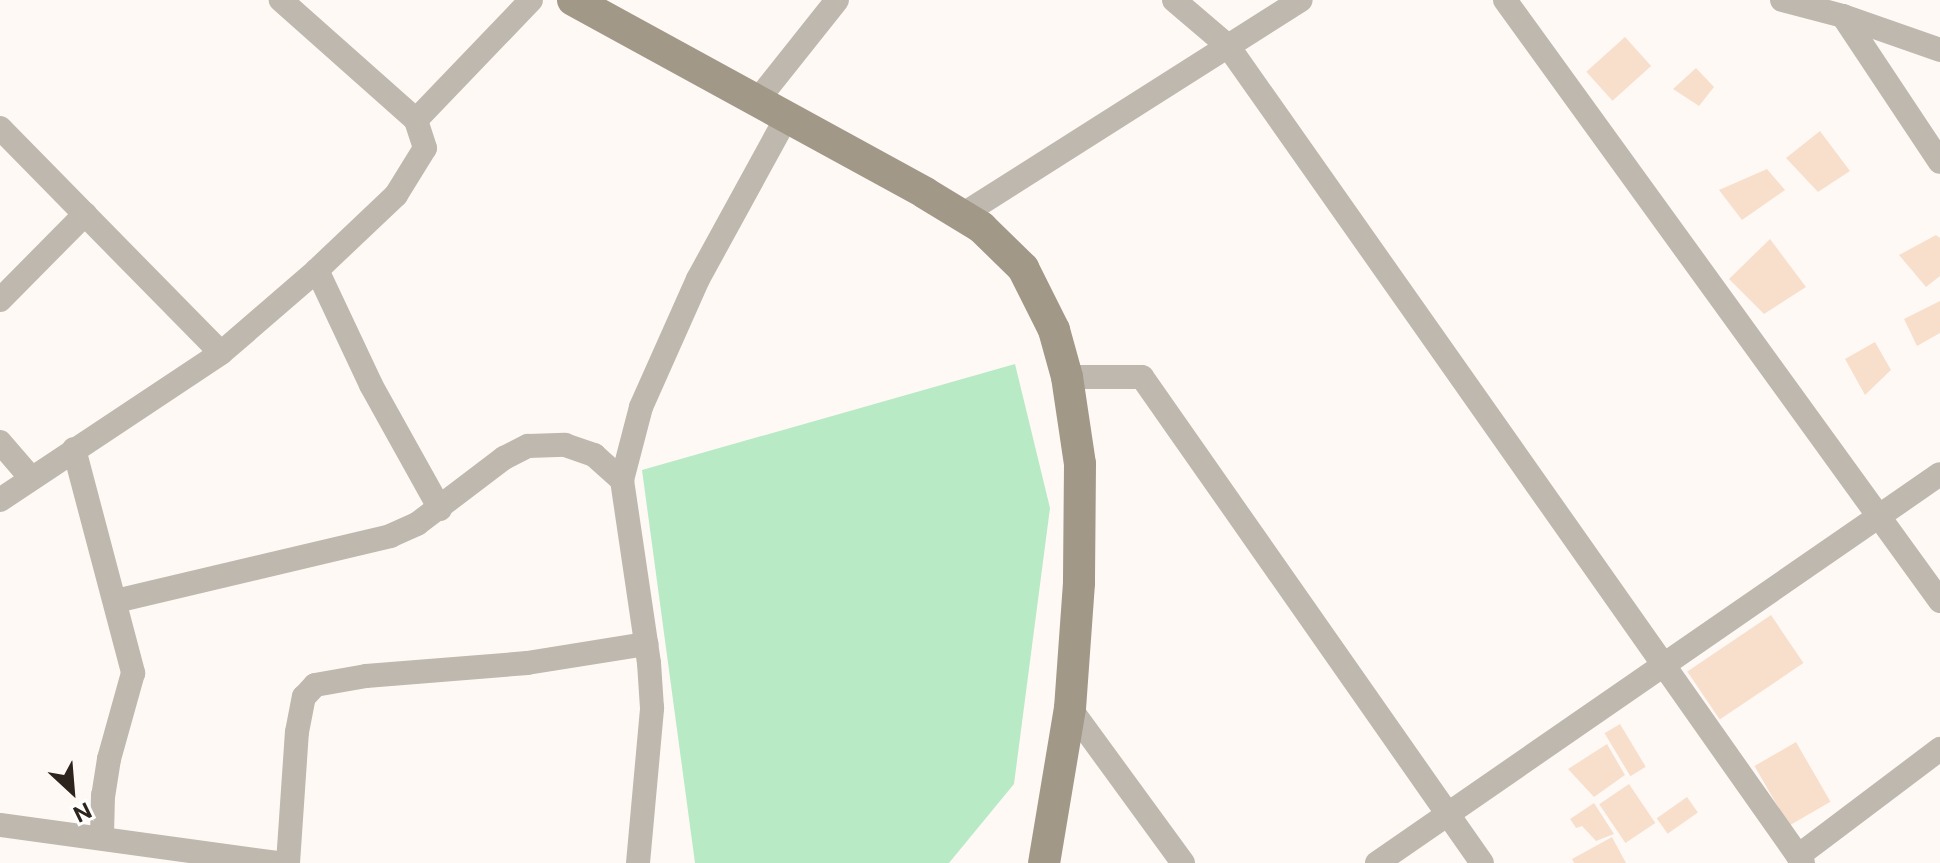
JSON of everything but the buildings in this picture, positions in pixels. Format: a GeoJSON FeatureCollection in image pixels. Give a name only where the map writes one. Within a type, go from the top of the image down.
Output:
{"type":"FeatureCollection","features":[{"type":"Feature","properties":{"kind":"street"},"geometry":{"type":"LineString","coordinates":[[0,500],[221,353],[317,270],[396,195],[425,148],[416,120],[281,0]]}},
{"type":"Feature","properties":{"kind":"street"},"geometry":{"type":"LineString","coordinates":[[416,120],[531,0]]}},
{"type":"Feature","properties":{"kind":"street"},"geometry":{"type":"LineString","coordinates":[[573,0],[962,215],[981,227],[1023,268],[1054,330],[1067,377],[1080,464],[1079,583],[1070,708],[1044,863]]}},
{"type":"Feature","properties":{"kind":"street"},"geometry":{"type":"LineString","coordinates":[[756,102],[837,0]]}},
{"type":"Feature","properties":{"kind":"street"},"geometry":{"type":"LineString","coordinates":[[1174,0],[1228,46],[1800,859],[1821,863]]}},
{"type":"Feature","properties":{"kind":"street"},"geometry":{"type":"LineString","coordinates":[[962,215],[1301,0]]}},
{"type":"Feature","properties":{"kind":"street"},"geometry":{"type":"LineString","coordinates":[[1505,0],[1940,601]]}},
{"type":"Feature","properties":{"kind":"street"},"geometry":{"type":"LineString","coordinates":[[1782,0],[1843,16],[1940,50]]}},
{"type":"Feature","properties":{"kind":"street"},"geometry":{"type":"LineString","coordinates":[[1843,16],[1940,162]]}},
{"type":"Feature","properties":{"kind":"street"},"geometry":{"type":"LineString","coordinates":[[638,863],[652,708],[646,644],[622,480],[641,407],[698,279],[786,118]]}},
{"type":"Feature","properties":{"kind":"street"},"geometry":{"type":"LineString","coordinates":[[0,128],[221,353]]}},
{"type":"Feature","properties":{"kind":"street"},"geometry":{"type":"LineString","coordinates":[[0,300],[85,214]]}},
{"type":"Feature","properties":{"kind":"street"},"geometry":{"type":"LineString","coordinates":[[317,270],[371,385],[440,509]]}},
{"type":"Feature","properties":{"kind":"street"},"geometry":{"type":"LineString","coordinates":[[1067,377],[1142,377],[1482,863]]}},
{"type":"Feature","properties":{"kind":"street"},"geometry":{"type":"LineString","coordinates":[[0,442],[31,478]]}},
{"type":"Feature","properties":{"kind":"street"},"geometry":{"type":"LineString","coordinates":[[116,601],[390,536],[440,509],[504,458],[528,446],[565,445],[594,455],[622,480]]}},
{"type":"Feature","properties":{"kind":"street"},"geometry":{"type":"LineString","coordinates":[[74,449],[133,673],[109,759],[103,795],[102,836]]}},
{"type":"Feature","properties":{"kind":"street"},"geometry":{"type":"LineString","coordinates":[[1377,863],[1940,474]]}},
{"type":"Feature","properties":{"kind":"street"},"geometry":{"type":"LineString","coordinates":[[288,863],[297,732],[304,697],[315,685],[366,676],[527,663],[646,644]]}},
{"type":"Feature","properties":{"kind":"street"},"geometry":{"type":"LineString","coordinates":[[1070,708],[1183,863]]}},
{"type":"Feature","properties":{"kind":"street"},"geometry":{"type":"LineString","coordinates":[[1800,859],[1940,749]]}},
{"type":"Feature","properties":{"kind":"street"},"geometry":{"type":"LineString","coordinates":[[0,825],[102,836],[277,863]]}},
{"type":"Feature","properties":{"kind":"green space"},"geometry":{"type":"Polygon","coordinates":[[[1015,364],[1050,508],[1014,784],[949,863],[695,863],[642,470],[1015,364]]]}}]}
